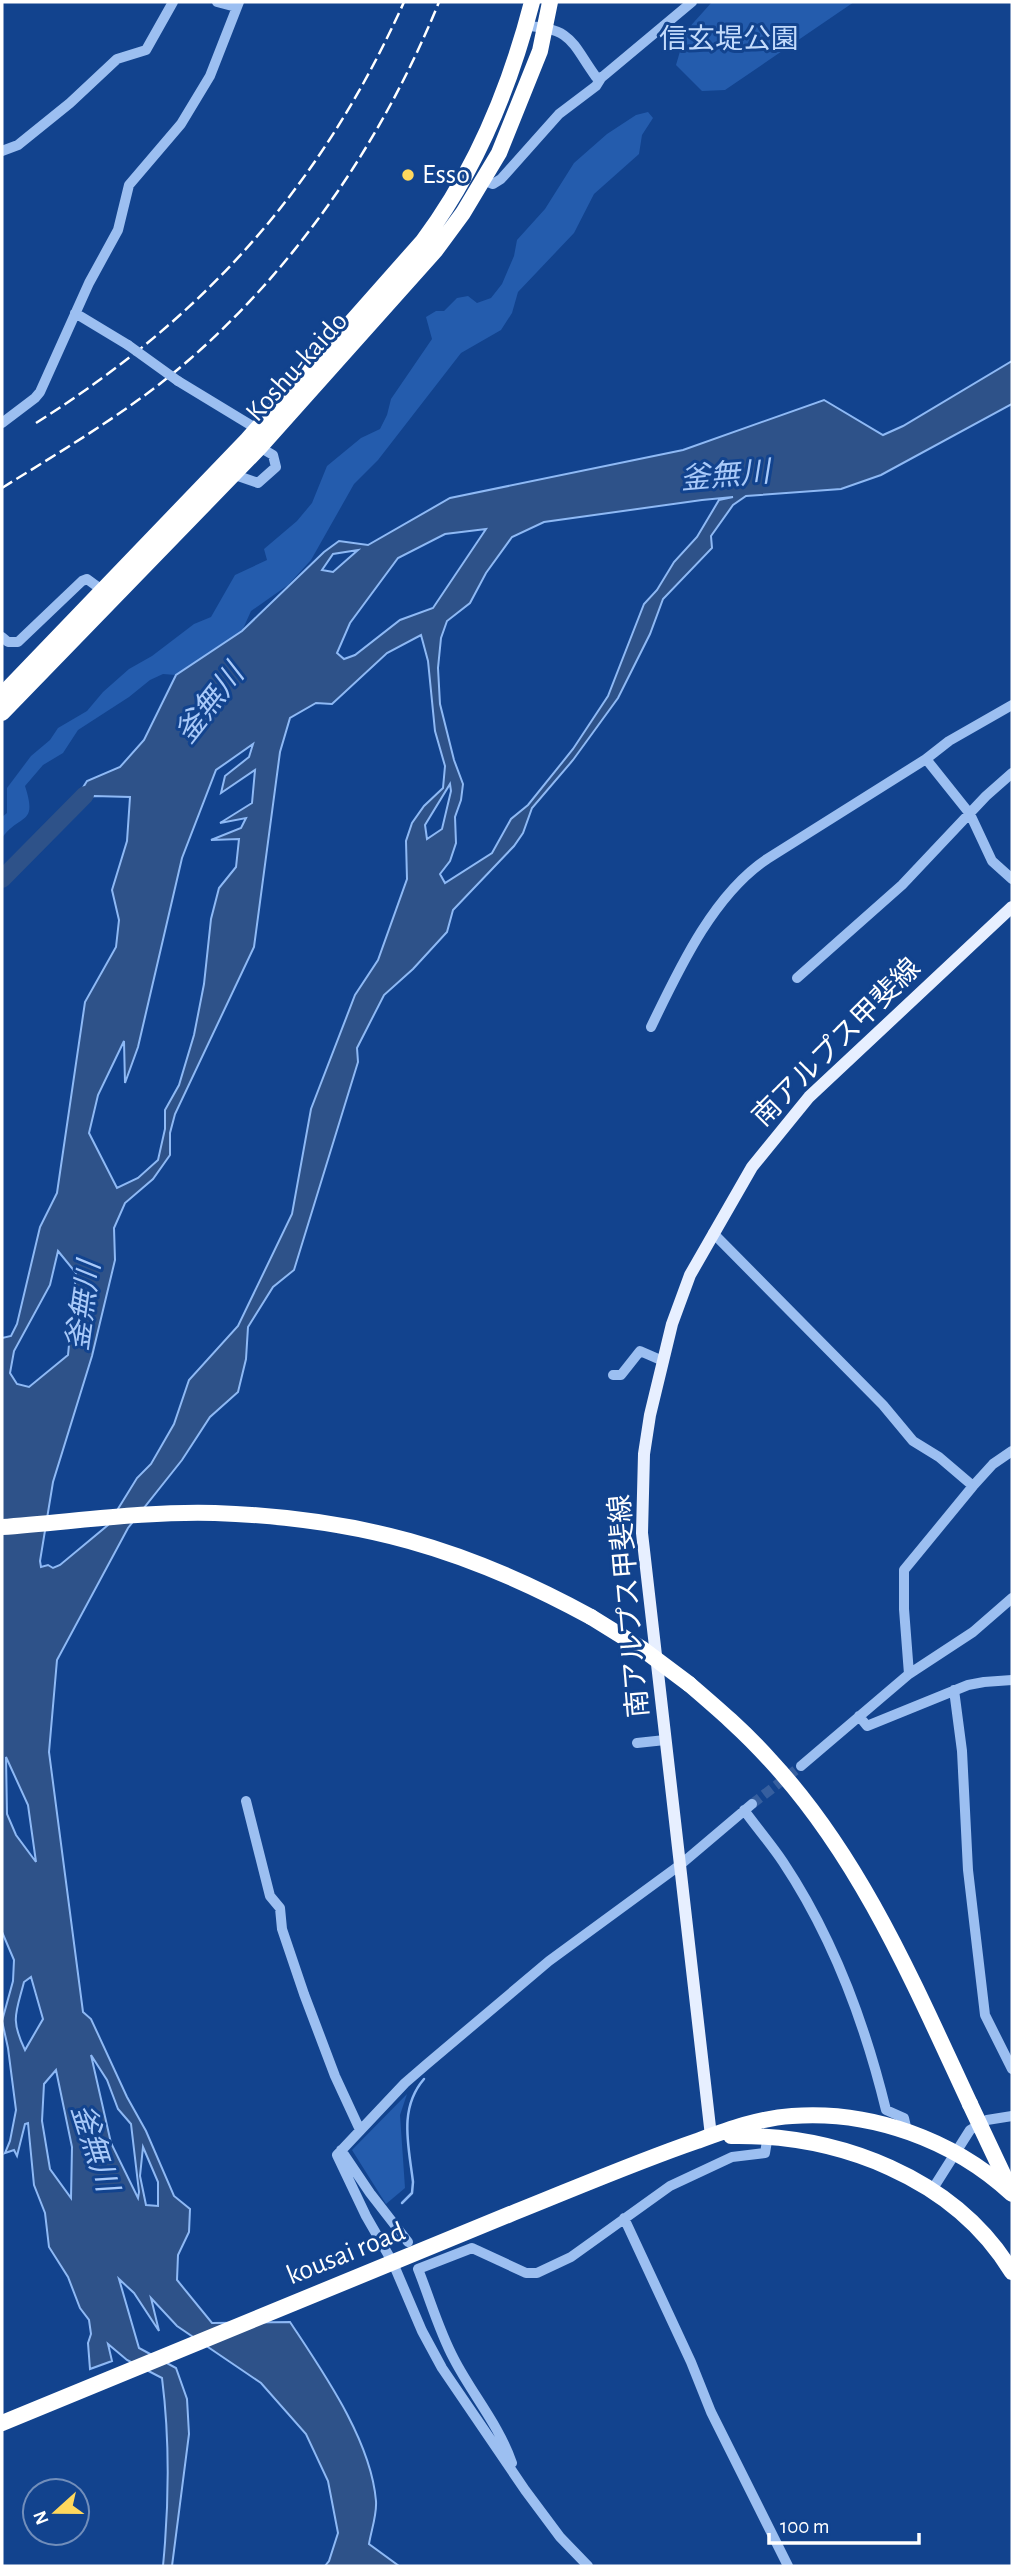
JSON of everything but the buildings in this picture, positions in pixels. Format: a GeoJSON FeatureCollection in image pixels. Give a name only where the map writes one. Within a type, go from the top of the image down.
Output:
{"type":"FeatureCollection","features":[{"type":"Feature","properties":{"kind":"highway","name":"Koshu-kaido"},"geometry":{"type":"LineString","coordinates":[[2,713],[232,477],[255,439],[449,207],[503,99],[532,2]]}},
{"type":"Feature","properties":{"kind":"highway","name":"Koshu-kaido"},"geometry":{"type":"LineString","coordinates":[[2,695],[255,439],[435,251],[499,153],[540,51],[550,2]]}},
{"type":"Feature","properties":{"kind":"highway"},"geometry":{"type":"LineString","coordinates":[[2,1527],[155,1514],[213,1513],[333,1523],[393,1535],[456,1554],[543,1591],[641,1648],[732,1721],[771,1761],[807,1804],[835,1844],[890,1937],[1012,2194]]}},
{"type":"Feature","properties":{"kind":"highway","name":"kousai road"},"geometry":{"type":"LineString","coordinates":[[2,2423],[632,2164],[763,2120],[810,2115],[851,2118],[907,2131],[956,2152],[980,2167],[1012,2194]]}},
{"type":"Feature","properties":{"kind":"highway","name":"kousai road"},"geometry":{"type":"LineString","coordinates":[[711,2136],[768,2135],[795,2138],[843,2150],[903,2174],[932,2190],[961,2213],[988,2240],[1012,2272]]}},
{"type":"Feature","properties":{"kind":"main road","name":"南アルプス甲斐線"},"geometry":{"type":"LineString","coordinates":[[711,2136],[642,1533],[644,1454],[650,1415],[672,1324],[690,1275],[713,1233],[752,1167],[793,1114],[1012,907]]}},
{"type":"Feature","properties":{"kind":"street"},"geometry":{"type":"LineString","coordinates":[[2,151],[18,145],[70,103],[117,59],[146,50],[173,2]]}},
{"type":"Feature","properties":{"kind":"street"},"geometry":{"type":"LineString","coordinates":[[2,423],[35,398],[40,391],[75,313],[118,230],[129,185],[181,124],[210,76],[238,4],[217,2]]}},
{"type":"Feature","properties":{"kind":"street"},"geometry":{"type":"LineString","coordinates":[[483,180],[493,184],[501,179],[559,114],[596,86],[601,78],[679,6],[692,2]]}},
{"type":"Feature","properties":{"kind":"street"},"geometry":{"type":"LineString","coordinates":[[526,26],[546,27],[568,36],[596,77],[601,78]]}},
{"type":"Feature","properties":{"kind":"street"},"geometry":{"type":"LineString","coordinates":[[75,313],[128,345],[178,381],[255,439],[272,456],[276,467],[258,483],[238,476],[232,477]]}},
{"type":"Feature","properties":{"kind":"street"},"geometry":{"type":"LineString","coordinates":[[2,637],[8,642],[18,642],[82,581],[87,579],[103,590]]}},
{"type":"Feature","properties":{"kind":"street"},"geometry":{"type":"LineString","coordinates":[[651,1027],[699,934],[743,878],[767,859],[926,759],[950,741],[1012,706]]}},
{"type":"Feature","properties":{"kind":"street"},"geometry":{"type":"LineString","coordinates":[[926,759],[970,814],[992,861],[1012,879]]}},
{"type":"Feature","properties":{"kind":"street"},"geometry":{"type":"LineString","coordinates":[[797,978],[902,884],[986,796],[1012,773]]}},
{"type":"Feature","properties":{"kind":"street"},"geometry":{"type":"LineString","coordinates":[[713,1233],[883,1405],[913,1441],[939,1457],[973,1486]]}},
{"type":"Feature","properties":{"kind":"street"},"geometry":{"type":"LineString","coordinates":[[613,1375],[621,1375],[640,1351],[663,1361]]}},
{"type":"Feature","properties":{"kind":"street"},"geometry":{"type":"LineString","coordinates":[[909,1674],[904,1570],[973,1486],[993,1464],[1012,1451]]}},
{"type":"Feature","properties":{"kind":"street"},"geometry":{"type":"LineString","coordinates":[[801,1766],[909,1674],[973,1632],[1012,1598]]}},
{"type":"Feature","properties":{"kind":"street"},"geometry":{"type":"LineString","coordinates":[[859,1716],[867,1726],[954,1690],[984,1682],[1012,1680]]}},
{"type":"Feature","properties":{"kind":"street"},"geometry":{"type":"LineString","coordinates":[[954,1690],[962,1751],[968,1870],[985,2015],[1012,2069]]}},
{"type":"Feature","properties":{"kind":"street"},"geometry":{"type":"LineString","coordinates":[[637,1743],[665,1740]]}},
{"type":"Feature","properties":{"kind":"street"},"geometry":{"type":"LineString","coordinates":[[246,1801],[270,1896],[280,1908],[282,1929],[299,1981],[335,2076],[360,2130]]}},
{"type":"Feature","properties":{"kind":"street"},"geometry":{"type":"LineString","coordinates":[[589,2566],[561,2537],[442,2368],[386,2266],[337,2155],[405,2083],[549,1961],[680,1865],[748,1807],[825,1936],[842,1973],[873,2058],[886,2110],[904,2118],[907,2131]]}},
{"type":"Feature","properties":{"kind":"street"},"geometry":{"type":"LineString","coordinates":[[932,2190],[970,2130],[988,2120],[1012,2116]]}},
{"type":"Feature","properties":{"kind":"street"},"geometry":{"type":"LineString","coordinates":[[518,2479],[500,2435],[454,2361],[418,2269],[472,2248],[526,2273],[537,2273],[571,2257],[670,2186],[732,2157],[765,2153],[768,2135]]}},
{"type":"Feature","properties":{"kind":"street"},"geometry":{"type":"LineString","coordinates":[[341,2150],[408,2242]]}},
{"type":"Feature","properties":{"kind":"street"},"geometry":{"type":"LineString","coordinates":[[624,2218],[691,2362],[711,2412],[788,2566]]}},
{"type":"Feature","properties":{"kind":"green space","name":"信玄堤公園"},"geometry":{"type":"Polygon","coordinates":[[[712,2],[854,2],[725,90],[702,91],[676,65],[686,31],[712,2]]]}},
{"type":"Feature","properties":{"kind":"green space"},"geometry":{"type":"Polygon","coordinates":[[[648,112],[653,118],[642,135],[639,154],[594,194],[574,233],[518,292],[512,313],[501,330],[461,353],[378,460],[354,484],[311,560],[288,585],[251,611],[242,631],[176,675],[163,674],[150,680],[78,730],[63,753],[43,765],[25,786],[28,813],[2,838],[2,817],[7,813],[7,788],[31,756],[50,740],[58,728],[87,711],[103,692],[129,669],[152,656],[194,624],[211,617],[235,575],[267,560],[264,549],[297,521],[312,503],[327,466],[361,438],[380,429],[391,399],[432,339],[426,317],[436,311],[444,311],[457,298],[468,296],[477,303],[491,298],[502,284],[514,256],[517,240],[545,209],[574,163],[607,134],[636,115],[648,112]]]}},
{"type":"Feature","properties":{"kind":"green space"},"geometry":{"type":"Polygon","coordinates":[[[407,2094],[400,2115],[405,2188],[386,2204],[352,2150],[407,2094]]]}},
{"type":"Feature","properties":{"kind":"water","name":"釜無川"},"geometry":{"type":"Polygon","coordinates":[[[1012,361],[1012,404],[881,475],[841,489],[746,496],[733,505],[711,536],[712,548],[663,599],[650,634],[618,698],[573,760],[532,808],[523,833],[514,846],[453,910],[447,932],[413,969],[384,995],[357,1048],[358,1062],[294,1270],[273,1287],[248,1327],[246,1359],[238,1392],[210,1417],[182,1460],[128,1528],[57,1660],[49,1752],[83,2012],[91,2019],[146,2131],[174,2196],[190,2209],[189,2232],[178,2255],[177,2280],[212,2323],[290,2322],[344,2407],[365,2454],[376,2501],[369,2544],[399,2566],[325,2566],[338,2533],[328,2481],[306,2434],[261,2383],[177,2326],[151,2298],[159,2331],[134,2293],[119,2279],[139,2348],[176,2368],[187,2399],[189,2434],[172,2566],[163,2566],[168,2472],[162,2378],[127,2360],[108,2344],[112,2361],[90,2369],[89,2320],[80,2308],[68,2277],[49,2247],[45,2213],[34,2185],[28,2123],[25,2124],[17,2156],[14,2150],[5,2153],[16,2110],[2,2021],[13,1981],[14,1960],[2,1932],[2,1338],[11,1336],[17,1324],[40,1227],[57,1193],[85,1002],[116,947],[119,920],[112,890],[127,841],[130,797],[94,796],[67,813],[87,781],[120,767],[144,740],[176,675],[242,631],[324,552],[339,541],[368,545],[450,498],[683,450],[824,400],[883,435],[903,426],[1012,361]],[[733,497],[544,522],[512,537],[486,573],[470,603],[447,621],[441,638],[438,668],[440,704],[463,784],[455,817],[456,843],[450,861],[440,874],[445,883],[492,853],[511,819],[528,805],[573,749],[608,696],[644,604],[657,590],[674,562],[697,537],[719,500],[733,497]],[[486,529],[445,534],[398,558],[350,623],[337,653],[344,659],[355,655],[400,620],[433,608],[486,529]],[[358,550],[333,554],[322,570],[333,572],[358,550]],[[421,635],[387,653],[332,704],[316,703],[290,718],[280,752],[254,947],[175,1114],[170,1133],[170,1155],[153,1179],[125,1203],[114,1228],[115,1260],[92,1356],[53,1482],[41,1567],[48,1565],[53,1568],[60,1565],[108,1525],[137,1478],[151,1464],[174,1424],[189,1380],[238,1326],[292,1214],[311,1109],[355,995],[378,960],[407,879],[406,841],[412,823],[424,806],[443,788],[445,766],[435,731],[428,661],[421,635]],[[253,744],[216,770],[182,858],[138,1047],[125,1083],[124,1041],[98,1095],[89,1133],[117,1188],[138,1178],[158,1160],[165,1129],[165,1110],[179,1085],[194,1035],[204,984],[211,919],[219,888],[236,867],[239,839],[211,840],[241,828],[246,818],[220,823],[252,803],[255,770],[221,793],[225,776],[249,757],[253,744]],[[450,784],[425,825],[427,839],[442,829],[451,791],[450,784]],[[58,1251],[50,1285],[14,1351],[10,1373],[17,1384],[29,1387],[68,1355],[76,1273],[58,1251]],[[6,1757],[7,1814],[16,1835],[36,1862],[28,1805],[6,1757]],[[31,1977],[24,1982],[16,2023],[25,2050],[43,2019],[31,1977]],[[91,2055],[111,2143],[138,2198],[131,2124],[118,2109],[107,2080],[91,2055]],[[56,2070],[44,2084],[42,2121],[50,2169],[71,2198],[72,2147],[56,2070]],[[143,2147],[140,2176],[146,2205],[158,2206],[158,2182],[143,2147]]]}},
{"type":"Feature","properties":{"kind":"waterway"},"geometry":{"type":"LineString","coordinates":[[2,879],[85,795]]}},
{"type":"Feature","properties":{"kind":"waterway"},"geometry":{"type":"LineString","coordinates":[[402,2203],[412,2193],[413,2182],[408,2116],[416,2091],[424,2079]]}},
{"type":"Feature","properties":{"kind":"tunnel"},"geometry":{"type":"LineString","coordinates":[[752,1804],[801,1766]]}},
{"type":"Feature","properties":{"kind":"railway"},"geometry":{"type":"LineString","coordinates":[[36,423],[98,381],[154,338],[206,291],[253,241],[296,188],[336,130],[404,2]]}},
{"type":"Feature","properties":{"kind":"railway"},"geometry":{"type":"LineString","coordinates":[[2,488],[146,395],[230,322],[268,282],[303,239],[365,149],[417,52],[439,2]]}},
{"type":"Feature","properties":{"kind":"place","name":"Esso"},"geometry":{"type":"Point","coordinates":[408,175]}}]}
